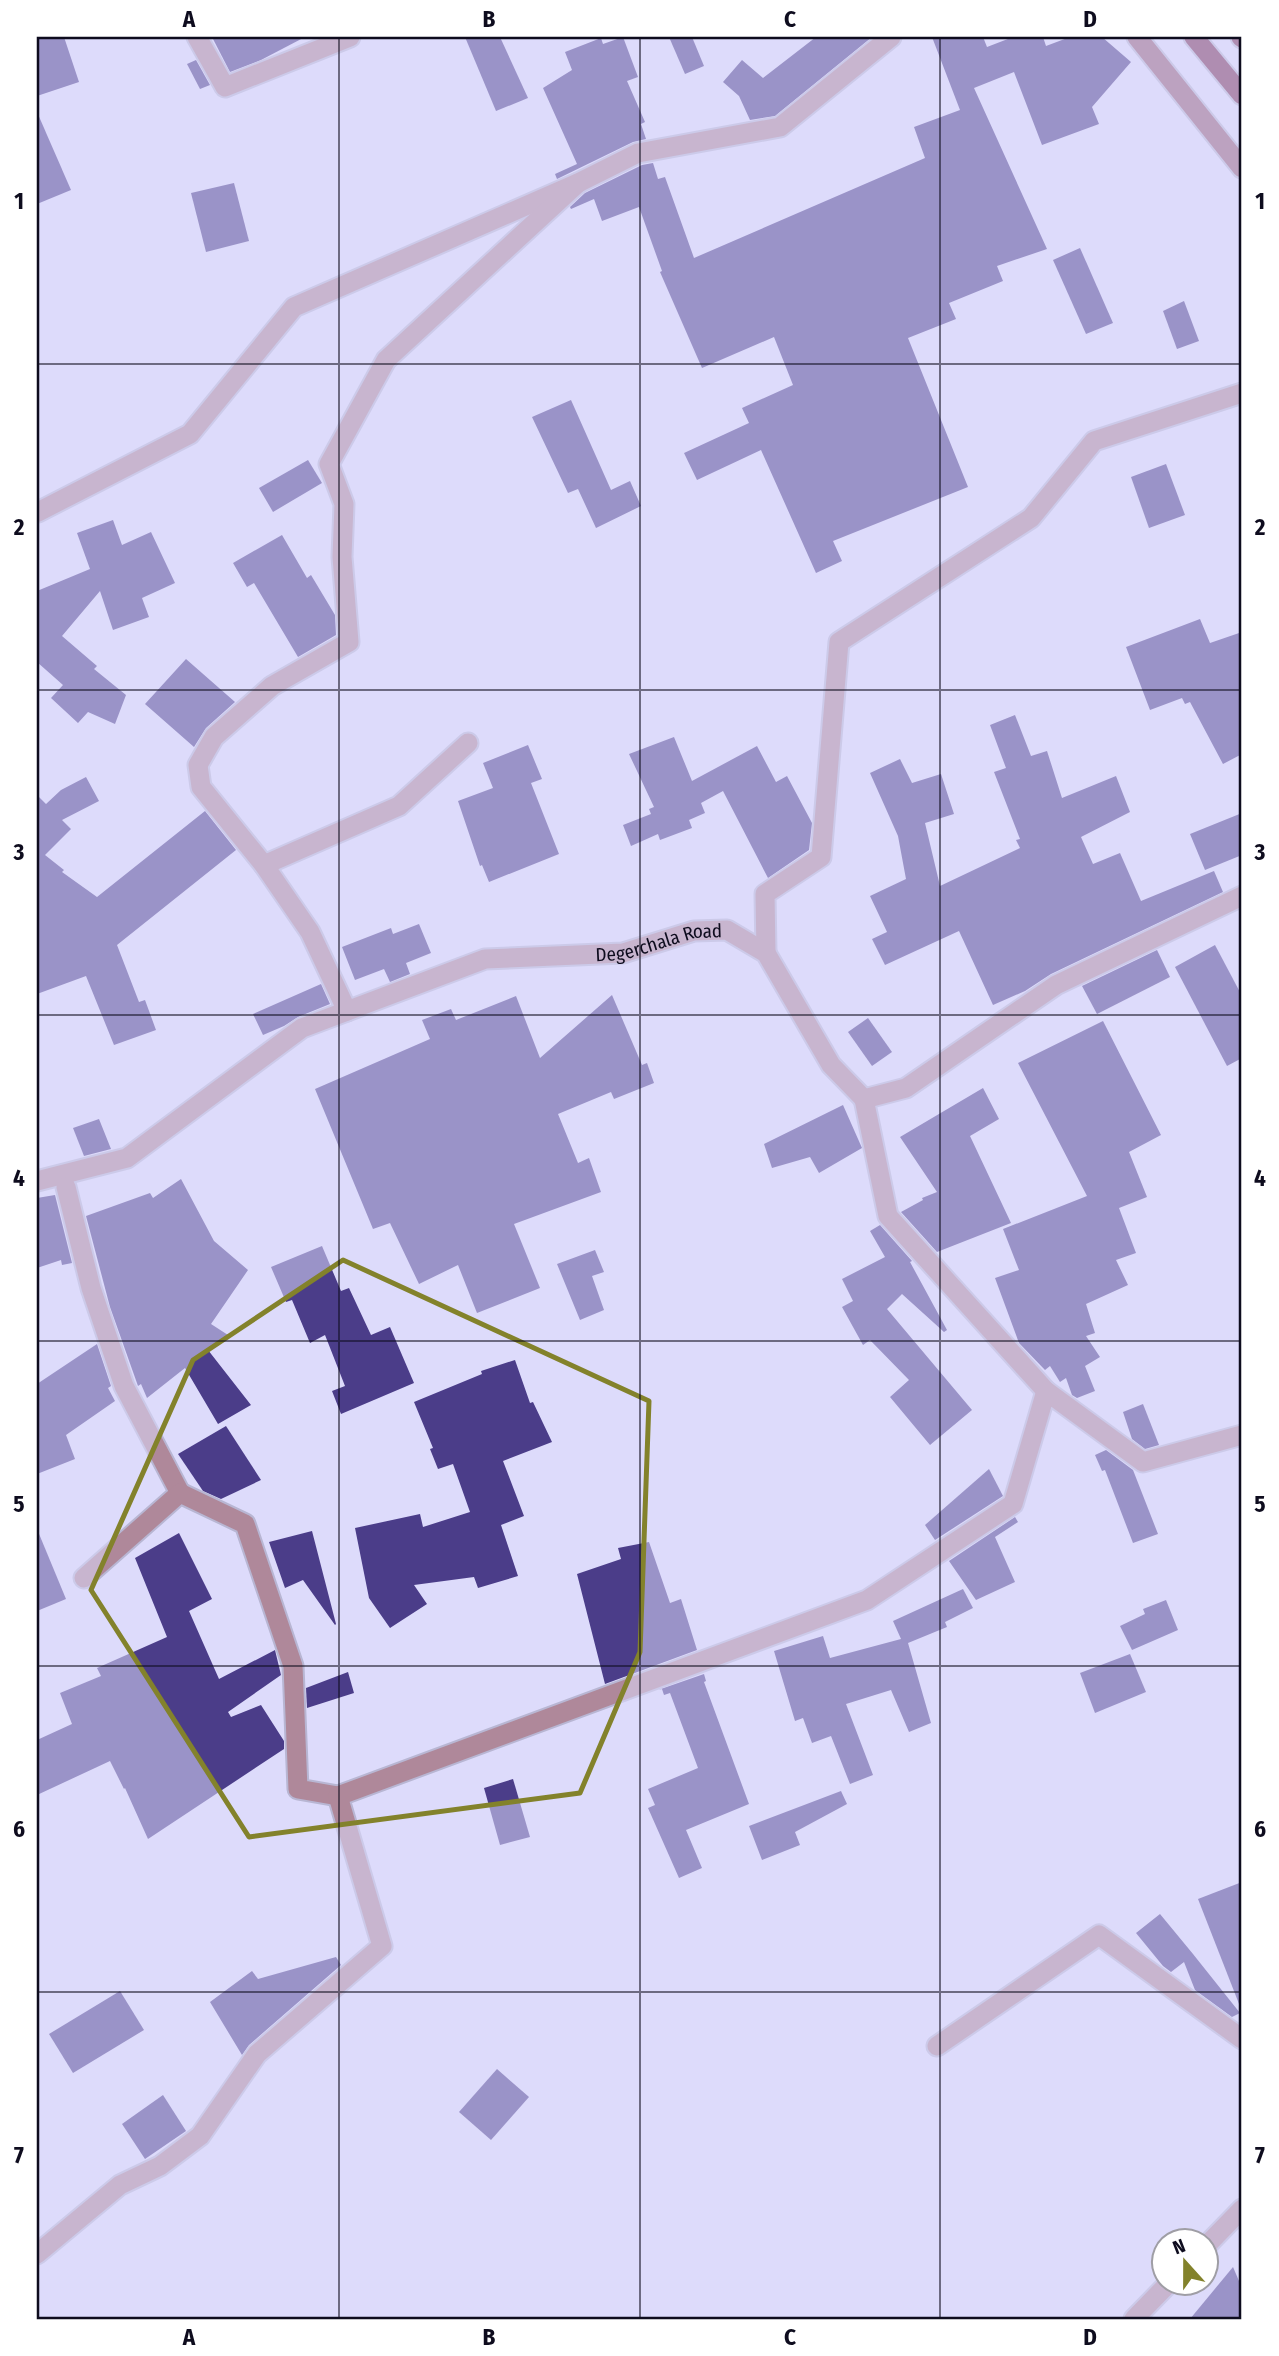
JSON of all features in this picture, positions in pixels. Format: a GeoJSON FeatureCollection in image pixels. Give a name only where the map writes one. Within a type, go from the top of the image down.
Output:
{"type":"FeatureCollection","features":[{"type":"Feature","properties":{"kind":"highway"},"geometry":{"type":"LineString","coordinates":[[1194,37],[1242,95]]}},
{"type":"Feature","properties":{"kind":"main road"},"geometry":{"type":"LineString","coordinates":[[1137,37],[1242,168]]}},
{"type":"Feature","properties":{"kind":"street"},"geometry":{"type":"LineString","coordinates":[[197,37],[225,87],[350,37]]}},
{"type":"Feature","properties":{"kind":"street"},"geometry":{"type":"LineString","coordinates":[[37,511],[190,434],[294,307],[578,183],[638,153],[780,127],[891,37]]}},
{"type":"Feature","properties":{"kind":"street"},"geometry":{"type":"LineString","coordinates":[[346,1011],[310,932],[264,865],[201,787],[198,765],[214,737],[272,686],[349,642],[342,557],[344,504],[329,464],[386,360],[578,183]]}},
{"type":"Feature","properties":{"kind":"street"},"geometry":{"type":"LineString","coordinates":[[766,953],[765,894],[821,857],[839,642],[1031,518],[1094,441],[1242,393]]}},
{"type":"Feature","properties":{"kind":"street"},"geometry":{"type":"LineString","coordinates":[[264,865],[399,806],[468,743]]}},
{"type":"Feature","properties":{"kind":"street"},"geometry":{"type":"LineString","coordinates":[[1242,896],[1056,985],[906,1088],[863,1099],[888,1216],[1045,1391],[1143,1462],[1242,1435]]}},
{"type":"Feature","properties":{"kind":"street","name":"Degerchala Road"},"geometry":{"type":"LineString","coordinates":[[37,1181],[127,1158],[302,1028],[485,958],[623,953],[694,931],[727,929],[766,953],[831,1065],[863,1099]]}},
{"type":"Feature","properties":{"kind":"street"},"geometry":{"type":"LineString","coordinates":[[66,1187],[91,1288],[124,1386],[180,1493],[245,1524],[293,1667],[298,1789],[338,1796],[867,1600],[1013,1504],[1045,1391]]}},
{"type":"Feature","properties":{"kind":"street"},"geometry":{"type":"LineString","coordinates":[[84,1578],[180,1493]]}},
{"type":"Feature","properties":{"kind":"street"},"geometry":{"type":"LineString","coordinates":[[37,2254],[120,2185],[160,2166],[200,2136],[257,2054],[382,1947],[338,1796]]}},
{"type":"Feature","properties":{"kind":"street"},"geometry":{"type":"LineString","coordinates":[[937,2046],[1098,1935],[1242,2039]]}},
{"type":"Feature","properties":{"kind":"street"},"geometry":{"type":"LineString","coordinates":[[1220,2232],[1242,2209]]}},
{"type":"Feature","properties":{"kind":"street"},"geometry":{"type":"LineString","coordinates":[[1134,2319],[1157,2296]]}},
{"type":"Feature","properties":{"kind":"highlighted area"},"geometry":{"type":"Polygon","coordinates":[[[343,1260],[649,1401],[640,1652],[580,1793],[249,1837],[91,1590],[193,1360],[343,1260]]]}},
{"type":"Feature","properties":{"kind":"building"},"geometry":{"type":"Polygon","coordinates":[[[37,37],[64,37],[79,82],[37,96],[37,37]]]}},
{"type":"Feature","properties":{"kind":"building"},"geometry":{"type":"Polygon","coordinates":[[[212,37],[305,37],[261,60],[230,72],[212,37]]]}},
{"type":"Feature","properties":{"kind":"building"},"geometry":{"type":"Polygon","coordinates":[[[465,37],[500,37],[528,98],[496,111],[465,37]]]}},
{"type":"Feature","properties":{"kind":"building"},"geometry":{"type":"Polygon","coordinates":[[[623,37],[638,77],[627,81],[645,122],[641,124],[646,139],[633,142],[557,179],[555,174],[577,164],[543,88],[572,70],[565,52],[601,38],[603,44],[623,37]]]}},
{"type":"Feature","properties":{"kind":"building"},"geometry":{"type":"Polygon","coordinates":[[[669,37],[692,37],[704,66],[685,74],[669,37]]]}},
{"type":"Feature","properties":{"kind":"building"},"geometry":{"type":"Polygon","coordinates":[[[816,37],[872,37],[775,116],[750,120],[739,96],[723,82],[742,60],[763,78],[816,37]]]}},
{"type":"Feature","properties":{"kind":"building"},"geometry":{"type":"Polygon","coordinates":[[[932,37],[983,37],[987,47],[1013,37],[1043,37],[1046,46],[1070,37],[1102,37],[1131,62],[1092,107],[1099,124],[1042,145],[1014,72],[974,88],[1047,249],[997,266],[1003,281],[949,303],[956,319],[908,338],[968,487],[833,541],[842,561],[816,573],[761,450],[697,480],[684,453],[749,423],[742,408],[793,385],[774,337],[702,368],[660,272],[662,271],[639,207],[602,221],[594,199],[571,209],[570,207],[585,193],[642,165],[653,163],[658,179],[665,177],[694,258],[925,158],[914,127],[960,110],[932,37]]]}},
{"type":"Feature","properties":{"kind":"building"},"geometry":{"type":"Polygon","coordinates":[[[196,60],[210,85],[200,89],[187,64],[196,60]]]}},
{"type":"Feature","properties":{"kind":"building"},"geometry":{"type":"Polygon","coordinates":[[[37,112],[71,190],[37,204],[37,112]]]}},
{"type":"Feature","properties":{"kind":"building"},"geometry":{"type":"Polygon","coordinates":[[[234,183],[249,241],[206,252],[191,193],[234,183]]]}},
{"type":"Feature","properties":{"kind":"building"},"geometry":{"type":"Polygon","coordinates":[[[1080,248],[1113,323],[1086,334],[1053,260],[1080,248]]]}},
{"type":"Feature","properties":{"kind":"building"},"geometry":{"type":"Polygon","coordinates":[[[1184,301],[1199,341],[1177,349],[1163,311],[1184,301]]]}},
{"type":"Feature","properties":{"kind":"building"},"geometry":{"type":"Polygon","coordinates":[[[571,400],[611,490],[630,481],[641,506],[596,528],[578,489],[568,493],[532,417],[571,400]]]}},
{"type":"Feature","properties":{"kind":"building"},"geometry":{"type":"Polygon","coordinates":[[[308,460],[322,483],[273,512],[259,488],[308,460]]]}},
{"type":"Feature","properties":{"kind":"building"},"geometry":{"type":"Polygon","coordinates":[[[1166,464],[1185,515],[1149,528],[1131,477],[1166,464]]]}},
{"type":"Feature","properties":{"kind":"building"},"geometry":{"type":"Polygon","coordinates":[[[113,520],[122,545],[151,532],[175,583],[142,598],[149,617],[113,630],[100,591],[62,636],[97,666],[94,669],[126,695],[115,724],[88,712],[78,723],[51,698],[63,685],[37,662],[37,591],[90,569],[77,533],[113,520]]]}},
{"type":"Feature","properties":{"kind":"building"},"geometry":{"type":"Polygon","coordinates":[[[282,535],[307,578],[311,575],[335,615],[336,635],[298,657],[254,583],[247,587],[233,563],[282,535]]]}},
{"type":"Feature","properties":{"kind":"building"},"geometry":{"type":"Polygon","coordinates":[[[1200,619],[1210,643],[1242,632],[1242,754],[1223,764],[1190,702],[1185,704],[1182,698],[1150,710],[1126,647],[1200,619]]]}},
{"type":"Feature","properties":{"kind":"building"},"geometry":{"type":"Polygon","coordinates":[[[186,659],[235,702],[206,728],[194,747],[145,704],[186,659]]]}},
{"type":"Feature","properties":{"kind":"building"},"geometry":{"type":"Polygon","coordinates":[[[1015,715],[1031,756],[1047,751],[1062,798],[1116,776],[1130,812],[1081,837],[1093,864],[1120,853],[1141,901],[1214,871],[1223,892],[1051,974],[1025,991],[993,1005],[959,931],[885,965],[872,939],[887,932],[870,896],[906,879],[898,836],[870,773],[900,759],[912,783],[941,774],[954,814],[925,823],[940,886],[1020,848],[1016,840],[1020,839],[994,772],[1006,768],[990,725],[1015,715]]]}},
{"type":"Feature","properties":{"kind":"building"},"geometry":{"type":"Polygon","coordinates":[[[674,737],[692,781],[757,746],[776,782],[787,776],[812,823],[809,850],[768,878],[723,791],[701,803],[705,813],[689,820],[692,828],[660,840],[658,834],[631,846],[623,825],[651,814],[649,809],[654,807],[629,754],[674,737]]]}},
{"type":"Feature","properties":{"kind":"building"},"geometry":{"type":"Polygon","coordinates":[[[528,745],[542,779],[531,783],[559,854],[489,882],[482,865],[480,866],[458,801],[493,788],[483,763],[528,745]]]}},
{"type":"Feature","properties":{"kind":"building"},"geometry":{"type":"Polygon","coordinates":[[[86,777],[99,801],[62,820],[71,829],[45,855],[64,870],[62,872],[97,897],[205,811],[236,850],[117,945],[139,1002],[145,1000],[156,1030],[114,1045],[86,976],[37,994],[37,795],[46,804],[61,790],[86,777]]]}},
{"type":"Feature","properties":{"kind":"building"},"geometry":{"type":"Polygon","coordinates":[[[1242,813],[1242,855],[1205,870],[1190,834],[1242,813]]]}},
{"type":"Feature","properties":{"kind":"building"},"geometry":{"type":"Polygon","coordinates":[[[419,924],[431,953],[406,963],[410,974],[390,982],[384,969],[355,980],[342,947],[391,928],[393,934],[419,924]]]}},
{"type":"Feature","properties":{"kind":"building"},"geometry":{"type":"Polygon","coordinates":[[[1215,945],[1242,996],[1242,1058],[1227,1066],[1175,967],[1215,945]]]}},
{"type":"Feature","properties":{"kind":"building"},"geometry":{"type":"Polygon","coordinates":[[[1157,950],[1170,977],[1097,1014],[1082,986],[1157,950]]]}},
{"type":"Feature","properties":{"kind":"building"},"geometry":{"type":"Polygon","coordinates":[[[321,984],[330,1004],[263,1035],[253,1014],[321,984]]]}},
{"type":"Feature","properties":{"kind":"building"},"geometry":{"type":"Polygon","coordinates":[[[612,995],[642,1065],[647,1063],[654,1083],[614,1099],[611,1092],[558,1114],[578,1163],[589,1158],[601,1192],[514,1224],[540,1288],[477,1313],[458,1265],[419,1284],[390,1223],[373,1229],[315,1089],[430,1039],[422,1020],[451,1009],[456,1020],[516,996],[540,1058],[612,995]]]}},
{"type":"Feature","properties":{"kind":"building"},"geometry":{"type":"Polygon","coordinates":[[[868,1018],[892,1052],[872,1066],[848,1032],[868,1018]]]}},
{"type":"Feature","properties":{"kind":"building"},"geometry":{"type":"Polygon","coordinates":[[[1103,1021],[1161,1135],[1129,1152],[1147,1197],[1119,1208],[1136,1253],[1116,1260],[1128,1285],[1086,1304],[1095,1333],[1086,1336],[1100,1357],[1085,1366],[1095,1391],[1077,1398],[1072,1395],[1066,1378],[1060,1382],[1050,1366],[1045,1370],[1019,1343],[995,1278],[1019,1270],[1003,1229],[1087,1196],[1018,1063],[1103,1021]]]}},
{"type":"Feature","properties":{"kind":"building"},"geometry":{"type":"Polygon","coordinates":[[[983,1088],[999,1119],[970,1136],[1011,1223],[937,1252],[901,1212],[937,1192],[900,1137],[983,1088]]]}},
{"type":"Feature","properties":{"kind":"building"},"geometry":{"type":"Polygon","coordinates":[[[843,1105],[862,1148],[819,1173],[810,1157],[772,1168],[764,1144],[843,1105]]]}},
{"type":"Feature","properties":{"kind":"building"},"geometry":{"type":"Polygon","coordinates":[[[99,1119],[111,1149],[84,1156],[73,1128],[99,1119]]]}},
{"type":"Feature","properties":{"kind":"building"},"geometry":{"type":"Polygon","coordinates":[[[181,1179],[214,1241],[248,1270],[211,1324],[228,1335],[208,1350],[251,1405],[218,1424],[185,1368],[147,1398],[141,1384],[138,1386],[110,1307],[86,1216],[150,1193],[153,1198],[181,1179]]]}},
{"type":"Feature","properties":{"kind":"building"},"geometry":{"type":"Polygon","coordinates":[[[55,1195],[72,1263],[62,1265],[61,1260],[37,1268],[37,1198],[55,1195]]]}},
{"type":"Feature","properties":{"kind":"building"},"geometry":{"type":"Polygon","coordinates":[[[880,1225],[912,1261],[910,1262],[947,1330],[944,1332],[902,1294],[887,1309],[972,1410],[930,1445],[890,1397],[909,1380],[870,1340],[863,1345],[842,1307],[853,1301],[842,1279],[885,1257],[870,1231],[880,1225]]]}},
{"type":"Feature","properties":{"kind":"building"},"geometry":{"type":"Polygon","coordinates":[[[322,1246],[341,1291],[349,1288],[371,1335],[390,1327],[414,1383],[341,1414],[332,1391],[345,1386],[325,1335],[310,1343],[292,1300],[286,1302],[271,1267],[322,1246]]]}},
{"type":"Feature","properties":{"kind":"building"},"geometry":{"type":"Polygon","coordinates":[[[595,1250],[604,1272],[592,1276],[604,1310],[580,1320],[557,1264],[595,1250]]]}},
{"type":"Feature","properties":{"kind":"building"},"geometry":{"type":"Polygon","coordinates":[[[97,1344],[111,1386],[108,1388],[115,1401],[66,1435],[75,1459],[37,1474],[37,1384],[97,1344]]]}},
{"type":"Feature","properties":{"kind":"building"},"geometry":{"type":"Polygon","coordinates":[[[515,1360],[530,1403],[533,1402],[552,1442],[503,1461],[524,1516],[501,1525],[518,1576],[478,1588],[474,1577],[414,1585],[427,1604],[390,1628],[369,1598],[355,1528],[420,1514],[423,1527],[470,1512],[453,1464],[438,1469],[430,1449],[433,1448],[414,1402],[482,1374],[481,1371],[515,1360]]]}},
{"type":"Feature","properties":{"kind":"building"},"geometry":{"type":"Polygon","coordinates":[[[1143,1404],[1159,1445],[1145,1449],[1132,1439],[1123,1412],[1143,1404]]]}},
{"type":"Feature","properties":{"kind":"building"},"geometry":{"type":"Polygon","coordinates":[[[226,1426],[261,1480],[221,1499],[203,1491],[178,1454],[226,1426]]]}},
{"type":"Feature","properties":{"kind":"building"},"geometry":{"type":"Polygon","coordinates":[[[1106,1450],[1133,1470],[1158,1534],[1133,1543],[1105,1470],[1102,1471],[1095,1455],[1106,1450]]]}},
{"type":"Feature","properties":{"kind":"building"},"geometry":{"type":"Polygon","coordinates":[[[989,1469],[1003,1496],[935,1540],[925,1525],[989,1469]]]}},
{"type":"Feature","properties":{"kind":"building"},"geometry":{"type":"Polygon","coordinates":[[[1015,1517],[1018,1522],[995,1537],[1015,1582],[976,1600],[949,1561],[1015,1517]]]}},
{"type":"Feature","properties":{"kind":"building"},"geometry":{"type":"Polygon","coordinates":[[[37,1529],[66,1599],[37,1611],[37,1529]]]}},
{"type":"Feature","properties":{"kind":"building"},"geometry":{"type":"Polygon","coordinates":[[[312,1531],[335,1625],[303,1580],[285,1588],[269,1542],[312,1531]]]}},
{"type":"Feature","properties":{"kind":"building"},"geometry":{"type":"Polygon","coordinates":[[[179,1533],[212,1599],[189,1611],[219,1679],[275,1650],[281,1675],[228,1712],[231,1717],[261,1705],[284,1741],[284,1749],[148,1839],[110,1761],[37,1795],[37,1740],[72,1724],[60,1693],[101,1676],[97,1668],[167,1637],[135,1558],[179,1533]]]}},
{"type":"Feature","properties":{"kind":"building"},"geometry":{"type":"Polygon","coordinates":[[[649,1542],[670,1603],[681,1599],[697,1650],[605,1684],[577,1574],[621,1559],[618,1548],[649,1542]]]}},
{"type":"Feature","properties":{"kind":"building"},"geometry":{"type":"Polygon","coordinates":[[[963,1589],[973,1608],[945,1622],[947,1627],[908,1643],[931,1723],[909,1732],[891,1690],[846,1704],[873,1775],[850,1784],[831,1736],[812,1743],[803,1718],[795,1721],[774,1651],[823,1636],[830,1658],[901,1639],[893,1621],[963,1589]]]}},
{"type":"Feature","properties":{"kind":"building"},"geometry":{"type":"Polygon","coordinates":[[[1166,1600],[1178,1630],[1132,1650],[1120,1626],[1145,1614],[1143,1609],[1166,1600]]]}},
{"type":"Feature","properties":{"kind":"building"},"geometry":{"type":"Polygon","coordinates":[[[1130,1654],[1146,1692],[1095,1713],[1080,1673],[1130,1654]]]}},
{"type":"Feature","properties":{"kind":"building"},"geometry":{"type":"Polygon","coordinates":[[[348,1672],[354,1693],[307,1708],[306,1688],[348,1672]]]}},
{"type":"Feature","properties":{"kind":"building"},"geometry":{"type":"Polygon","coordinates":[[[704,1674],[704,1682],[749,1804],[686,1830],[702,1868],[679,1878],[648,1808],[655,1805],[648,1789],[698,1768],[670,1693],[664,1695],[662,1689],[658,1690],[704,1674]]]}},
{"type":"Feature","properties":{"kind":"building"},"geometry":{"type":"Polygon","coordinates":[[[513,1779],[530,1837],[500,1845],[484,1788],[513,1779]]]}},
{"type":"Feature","properties":{"kind":"building"},"geometry":{"type":"Polygon","coordinates":[[[841,1791],[847,1804],[795,1832],[800,1845],[762,1860],[749,1826],[841,1791]]]}},
{"type":"Feature","properties":{"kind":"building"},"geometry":{"type":"Polygon","coordinates":[[[1242,1882],[1242,2009],[1241,2009],[1198,1899],[1242,1882]]]}},
{"type":"Feature","properties":{"kind":"building"},"geometry":{"type":"Polygon","coordinates":[[[1160,1914],[1240,2013],[1232,2017],[1195,1990],[1184,1962],[1171,1972],[1163,1966],[1136,1933],[1160,1914]]]}},
{"type":"Feature","properties":{"kind":"building"},"geometry":{"type":"Polygon","coordinates":[[[336,1957],[341,1965],[249,2045],[242,2055],[210,2002],[252,1971],[258,1979],[336,1957]]]}},
{"type":"Feature","properties":{"kind":"building"},"geometry":{"type":"Polygon","coordinates":[[[120,1991],[144,2030],[73,2073],[49,2034],[120,1991]]]}},
{"type":"Feature","properties":{"kind":"building"},"geometry":{"type":"Polygon","coordinates":[[[497,2069],[529,2097],[491,2140],[459,2112],[497,2069]]]}},
{"type":"Feature","properties":{"kind":"building"},"geometry":{"type":"Polygon","coordinates":[[[163,2095],[186,2131],[145,2159],[122,2124],[163,2095]]]}},
{"type":"Feature","properties":{"kind":"building"},"geometry":{"type":"Polygon","coordinates":[[[1233,2267],[1242,2288],[1242,2319],[1190,2319],[1209,2296],[1220,2296],[1220,2283],[1233,2267]]]}}]}
